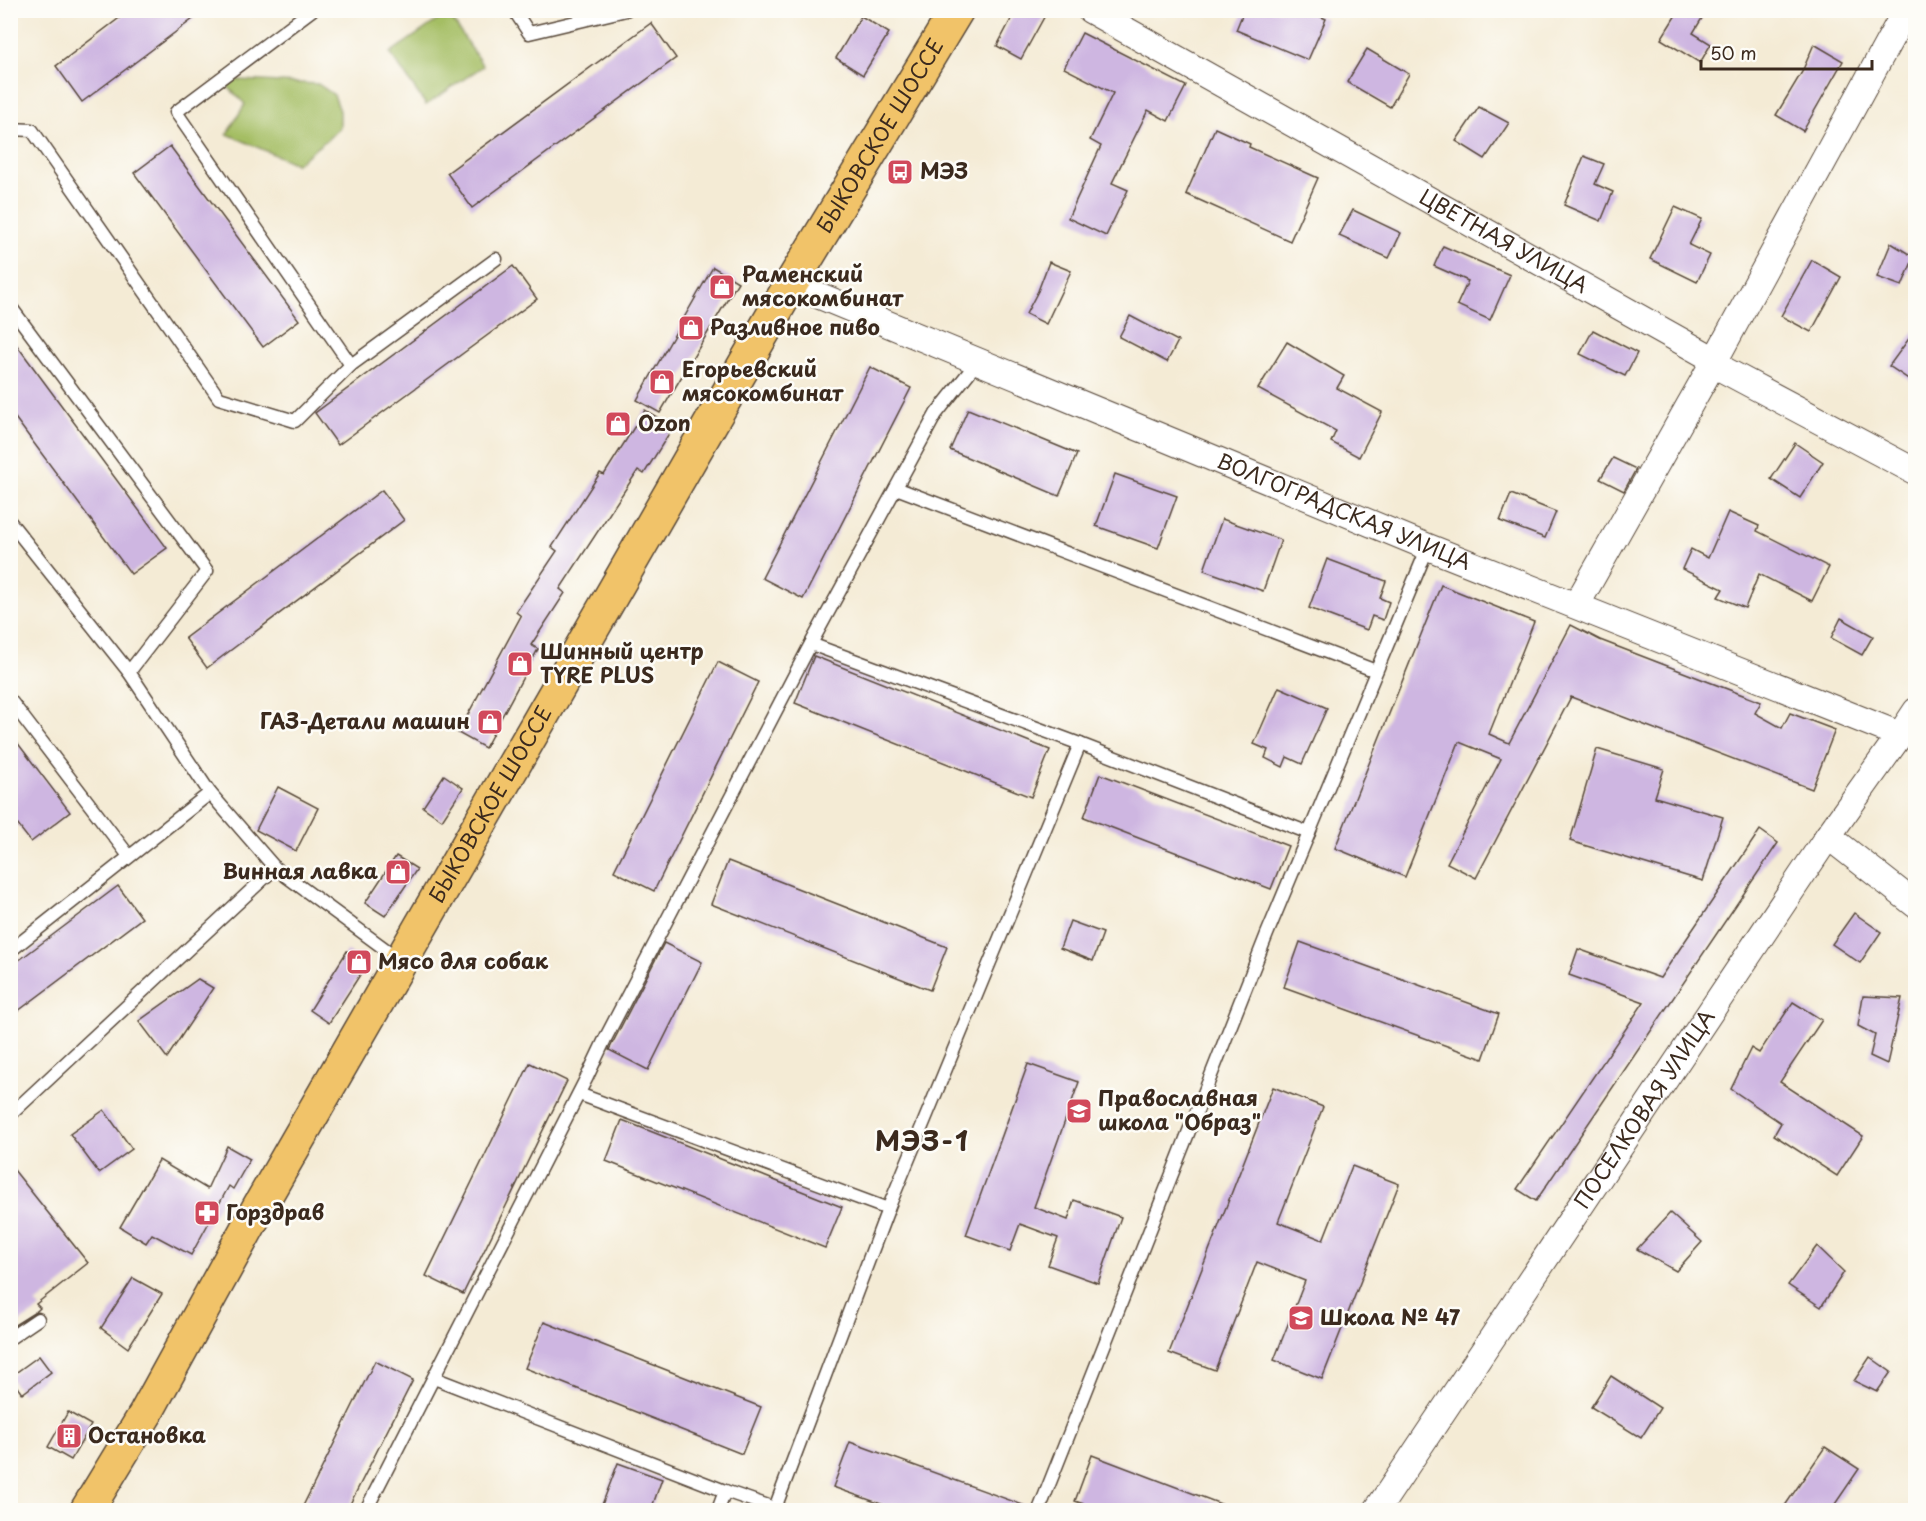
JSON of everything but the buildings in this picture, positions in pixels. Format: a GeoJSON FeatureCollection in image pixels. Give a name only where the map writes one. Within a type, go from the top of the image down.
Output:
{"type":"FeatureCollection","features":[{"type":"Feature","properties":{"kind":"main road","name":"БЫКОВСКОЕ ШОССЕ"},"geometry":{"type":"LineString","coordinates":[[87,1510],[146,1413],[259,1207],[400,960],[791,284],[957,10]]}},
{"type":"Feature","properties":{"kind":"street","name":"ЦВЕТНАЯ УЛИЦА"},"geometry":{"type":"LineString","coordinates":[[1090,10],[1715,360],[1724,370],[1916,472]]}},
{"type":"Feature","properties":{"kind":"street"},"geometry":{"type":"LineString","coordinates":[[1577,604],[1715,360],[1906,10]]}},
{"type":"Feature","properties":{"kind":"street","name":"ВОЛГОГРАДСКАЯ УЛИЦА"},"geometry":{"type":"LineString","coordinates":[[791,284],[1428,547],[1577,604],[1900,735]]}},
{"type":"Feature","properties":{"kind":"street","name":"ПОСЕЛКОВАЯ УЛИЦА"},"geometry":{"type":"LineString","coordinates":[[1377,1510],[1828,836],[1916,711]]}},
{"type":"Feature","properties":{"kind":"street"},"geometry":{"type":"LineString","coordinates":[[1828,836],[1916,905]]}},
{"type":"Feature","properties":{"kind":"lane"},"geometry":{"type":"LineString","coordinates":[[312,10],[176,112],[351,366]]}},
{"type":"Feature","properties":{"kind":"lane"},"geometry":{"type":"LineString","coordinates":[[514,10],[530,33],[627,10]]}},
{"type":"Feature","properties":{"kind":"lane"},"geometry":{"type":"LineString","coordinates":[[10,129],[32,130],[219,398],[295,421],[351,366],[496,259]]}},
{"type":"Feature","properties":{"kind":"lane"},"geometry":{"type":"LineString","coordinates":[[10,306],[207,572],[129,672]]}},
{"type":"Feature","properties":{"kind":"lane"},"geometry":{"type":"LineString","coordinates":[[366,1510],[579,1094],[606,1036],[811,644],[936,414],[978,360]]}},
{"type":"Feature","properties":{"kind":"lane"},"geometry":{"type":"LineString","coordinates":[[896,488],[1376,671]]}},
{"type":"Feature","properties":{"kind":"lane"},"geometry":{"type":"LineString","coordinates":[[10,522],[129,672],[210,793],[275,868],[400,960]]}},
{"type":"Feature","properties":{"kind":"lane"},"geometry":{"type":"LineString","coordinates":[[1039,1510],[1309,833],[1428,547]]}},
{"type":"Feature","properties":{"kind":"lane"},"geometry":{"type":"LineString","coordinates":[[811,644],[1080,744],[1309,833]]}},
{"type":"Feature","properties":{"kind":"lane"},"geometry":{"type":"LineString","coordinates":[[10,700],[129,856]]}},
{"type":"Feature","properties":{"kind":"lane"},"geometry":{"type":"LineString","coordinates":[[434,1378],[725,1491],[778,1509],[888,1209],[1080,744]]}},
{"type":"Feature","properties":{"kind":"lane"},"geometry":{"type":"LineString","coordinates":[[10,951],[210,793]]}},
{"type":"Feature","properties":{"kind":"lane"},"geometry":{"type":"LineString","coordinates":[[10,1115],[275,868]]}},
{"type":"Feature","properties":{"kind":"lane"},"geometry":{"type":"LineString","coordinates":[[579,1094],[888,1209]]}},
{"type":"Feature","properties":{"kind":"lane"},"geometry":{"type":"LineString","coordinates":[[10,1338],[38,1318]]}},
{"type":"Feature","properties":{"kind":"lane"},"geometry":{"type":"LineString","coordinates":[[718,1510],[725,1491]]}},
{"type":"Feature","properties":{"kind":"green space"},"geometry":{"type":"Polygon","coordinates":[[[448,13],[483,66],[426,105],[390,53],[448,13]]]}},
{"type":"Feature","properties":{"kind":"green space"},"geometry":{"type":"Polygon","coordinates":[[[220,79],[318,84],[334,95],[340,111],[340,127],[296,164],[227,134],[245,104],[220,79]]]}},
{"type":"Feature","properties":{"kind":"place","name":"МЭЗ"},"geometry":{"type":"Point","coordinates":[900,172]}},
{"type":"Feature","properties":{"kind":"place","name":"Раменский мясокомбинат"},"geometry":{"type":"Point","coordinates":[722,287]}},
{"type":"Feature","properties":{"kind":"place","name":"Разливное пиво"},"geometry":{"type":"Point","coordinates":[691,328]}},
{"type":"Feature","properties":{"kind":"place","name":"Егорьевский мясокомбинат"},"geometry":{"type":"Point","coordinates":[662,382]}},
{"type":"Feature","properties":{"kind":"place","name":"Ozon"},"geometry":{"type":"Point","coordinates":[618,424]}},
{"type":"Feature","properties":{"kind":"place","name":"Шинный центр TYRE PLUS"},"geometry":{"type":"Point","coordinates":[520,664]}},
{"type":"Feature","properties":{"kind":"place","name":"ГАЗ-Детали машин"},"geometry":{"type":"Point","coordinates":[490,722]}},
{"type":"Feature","properties":{"kind":"place","name":"Винная лавка"},"geometry":{"type":"Point","coordinates":[398,872]}},
{"type":"Feature","properties":{"kind":"place","name":"Мясо для собак"},"geometry":{"type":"Point","coordinates":[359,962]}},
{"type":"Feature","properties":{"kind":"place","name":"Православная школа \"Образ\""},"geometry":{"type":"Point","coordinates":[1079,1111]}},
{"type":"Feature","properties":{"kind":"place","name":"Горздрав"},"geometry":{"type":"Point","coordinates":[207,1213]}},
{"type":"Feature","properties":{"kind":"place","name":"Школа № 47"},"geometry":{"type":"Point","coordinates":[1301,1318]}},
{"type":"Feature","properties":{"kind":"place","name":"Остановка"},"geometry":{"type":"Point","coordinates":[69,1436]}},
{"type":"Feature","properties":{"kind":"district","name":"МЭЗ-1"},"geometry":{"type":"Point","coordinates":[922,1142]}}]}
